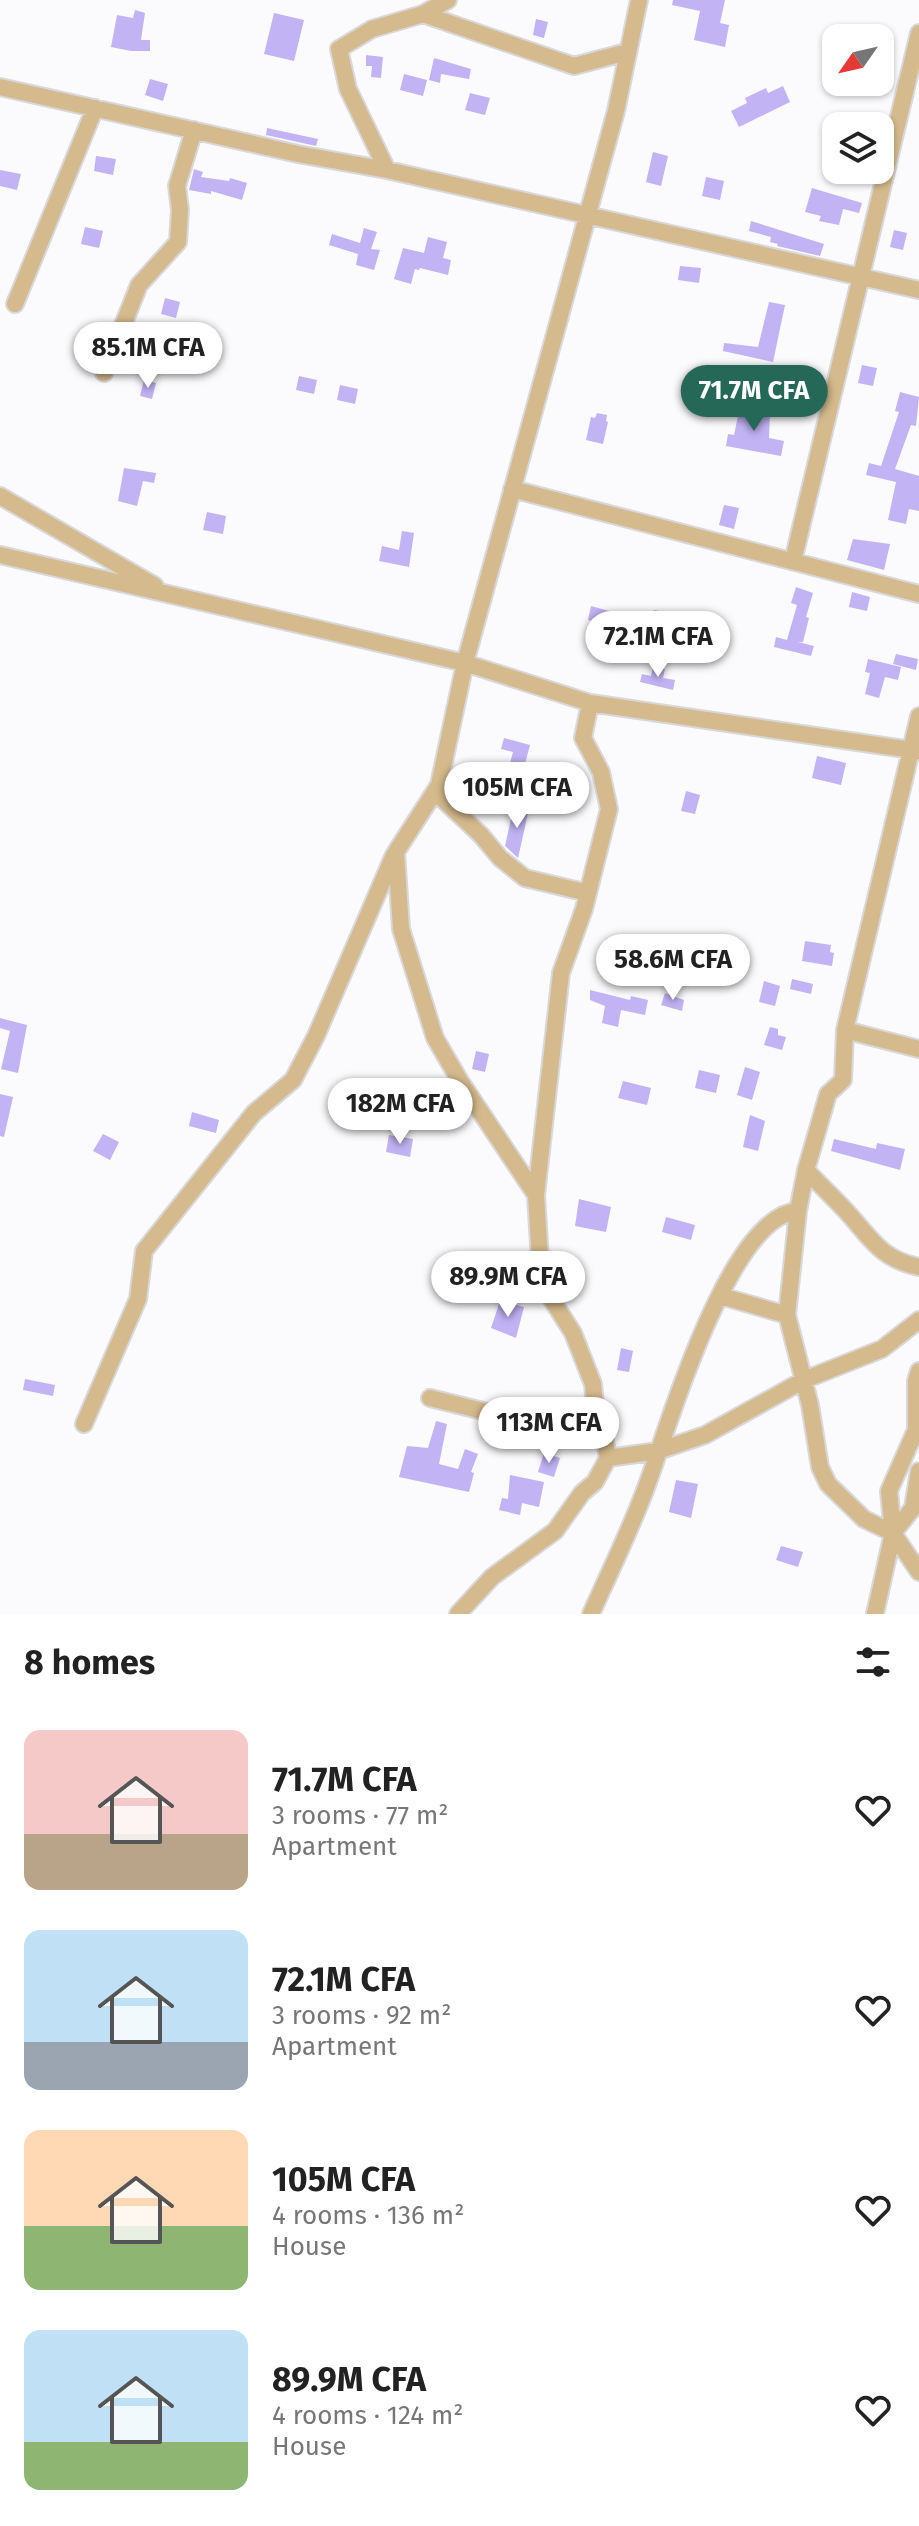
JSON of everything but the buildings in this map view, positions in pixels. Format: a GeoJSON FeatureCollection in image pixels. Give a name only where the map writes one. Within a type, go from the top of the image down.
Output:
{"type":"FeatureCollection","features":[{"type":"Feature","properties":{"kind":"street"},"geometry":{"type":"LineString","coordinates":[[387,170],[348,89],[339,49],[372,29],[423,14],[448,0]]}},
{"type":"Feature","properties":{"kind":"street"},"geometry":{"type":"LineString","coordinates":[[84,1424],[138,1299],[144,1251],[254,1113],[293,1080],[316,1036],[396,852],[439,785],[465,663],[585,215],[616,111],[639,0]]}},
{"type":"Feature","properties":{"kind":"street"},"geometry":{"type":"LineString","coordinates":[[423,14],[574,66],[627,52]]}},
{"type":"Feature","properties":{"kind":"street"},"geometry":{"type":"LineString","coordinates":[[793,561],[919,33]]}},
{"type":"Feature","properties":{"kind":"street"},"geometry":{"type":"LineString","coordinates":[[0,87],[298,154],[387,170],[919,290]]}},
{"type":"Feature","properties":{"kind":"street"},"geometry":{"type":"LineString","coordinates":[[15,304],[95,108]]}},
{"type":"Feature","properties":{"kind":"street"},"geometry":{"type":"LineString","coordinates":[[104,373],[139,285],[178,242],[180,210],[177,186],[194,130]]}},
{"type":"Feature","properties":{"kind":"street"},"geometry":{"type":"LineString","coordinates":[[512,489],[919,594]]}},
{"type":"Feature","properties":{"kind":"street"},"geometry":{"type":"LineString","coordinates":[[0,496],[170,595]]}},
{"type":"Feature","properties":{"kind":"street"},"geometry":{"type":"LineString","coordinates":[[0,555],[465,663],[590,703],[915,750]]}},
{"type":"Feature","properties":{"kind":"street"},"geometry":{"type":"LineString","coordinates":[[458,1614],[492,1577],[555,1531],[582,1493],[595,1482],[606,1450],[597,1426],[593,1384],[573,1333],[552,1300],[540,1260],[536,1195],[561,973],[588,893],[609,809],[601,772],[583,738],[590,703]]}},
{"type":"Feature","properties":{"kind":"street"},"geometry":{"type":"LineString","coordinates":[[919,716],[915,750],[845,1030],[843,1080],[828,1094],[806,1170],[798,1211],[787,1315],[804,1380],[820,1467],[828,1484],[864,1519],[893,1533],[919,1572]]}},
{"type":"Feature","properties":{"kind":"street"},"geometry":{"type":"LineString","coordinates":[[435,792],[481,835],[500,858],[525,878],[588,893]]}},
{"type":"Feature","properties":{"kind":"street"},"geometry":{"type":"LineString","coordinates":[[396,852],[401,929],[435,1038],[536,1195]]}},
{"type":"Feature","properties":{"kind":"street"},"geometry":{"type":"LineString","coordinates":[[845,1030],[919,1049]]}},
{"type":"Feature","properties":{"kind":"street"},"geometry":{"type":"LineString","coordinates":[[806,1170],[873,1244],[899,1263],[919,1267]]}},
{"type":"Feature","properties":{"kind":"street"},"geometry":{"type":"LineString","coordinates":[[591,1614],[647,1487],[682,1381],[743,1252],[764,1229],[786,1212],[798,1211]]}},
{"type":"Feature","properties":{"kind":"street"},"geometry":{"type":"LineString","coordinates":[[721,1296],[787,1315]]}},
{"type":"Feature","properties":{"kind":"street"},"geometry":{"type":"LineString","coordinates":[[430,1398],[606,1450],[658,1451],[705,1435],[804,1380],[882,1349],[919,1320]]}},
{"type":"Feature","properties":{"kind":"street"},"geometry":{"type":"LineString","coordinates":[[875,1614],[893,1533],[889,1491],[918,1433],[916,1381],[919,1371]]}},
{"type":"Feature","properties":{"kind":"street"},"geometry":{"type":"LineString","coordinates":[[893,1533],[913,1508],[919,1471]]}}]}
